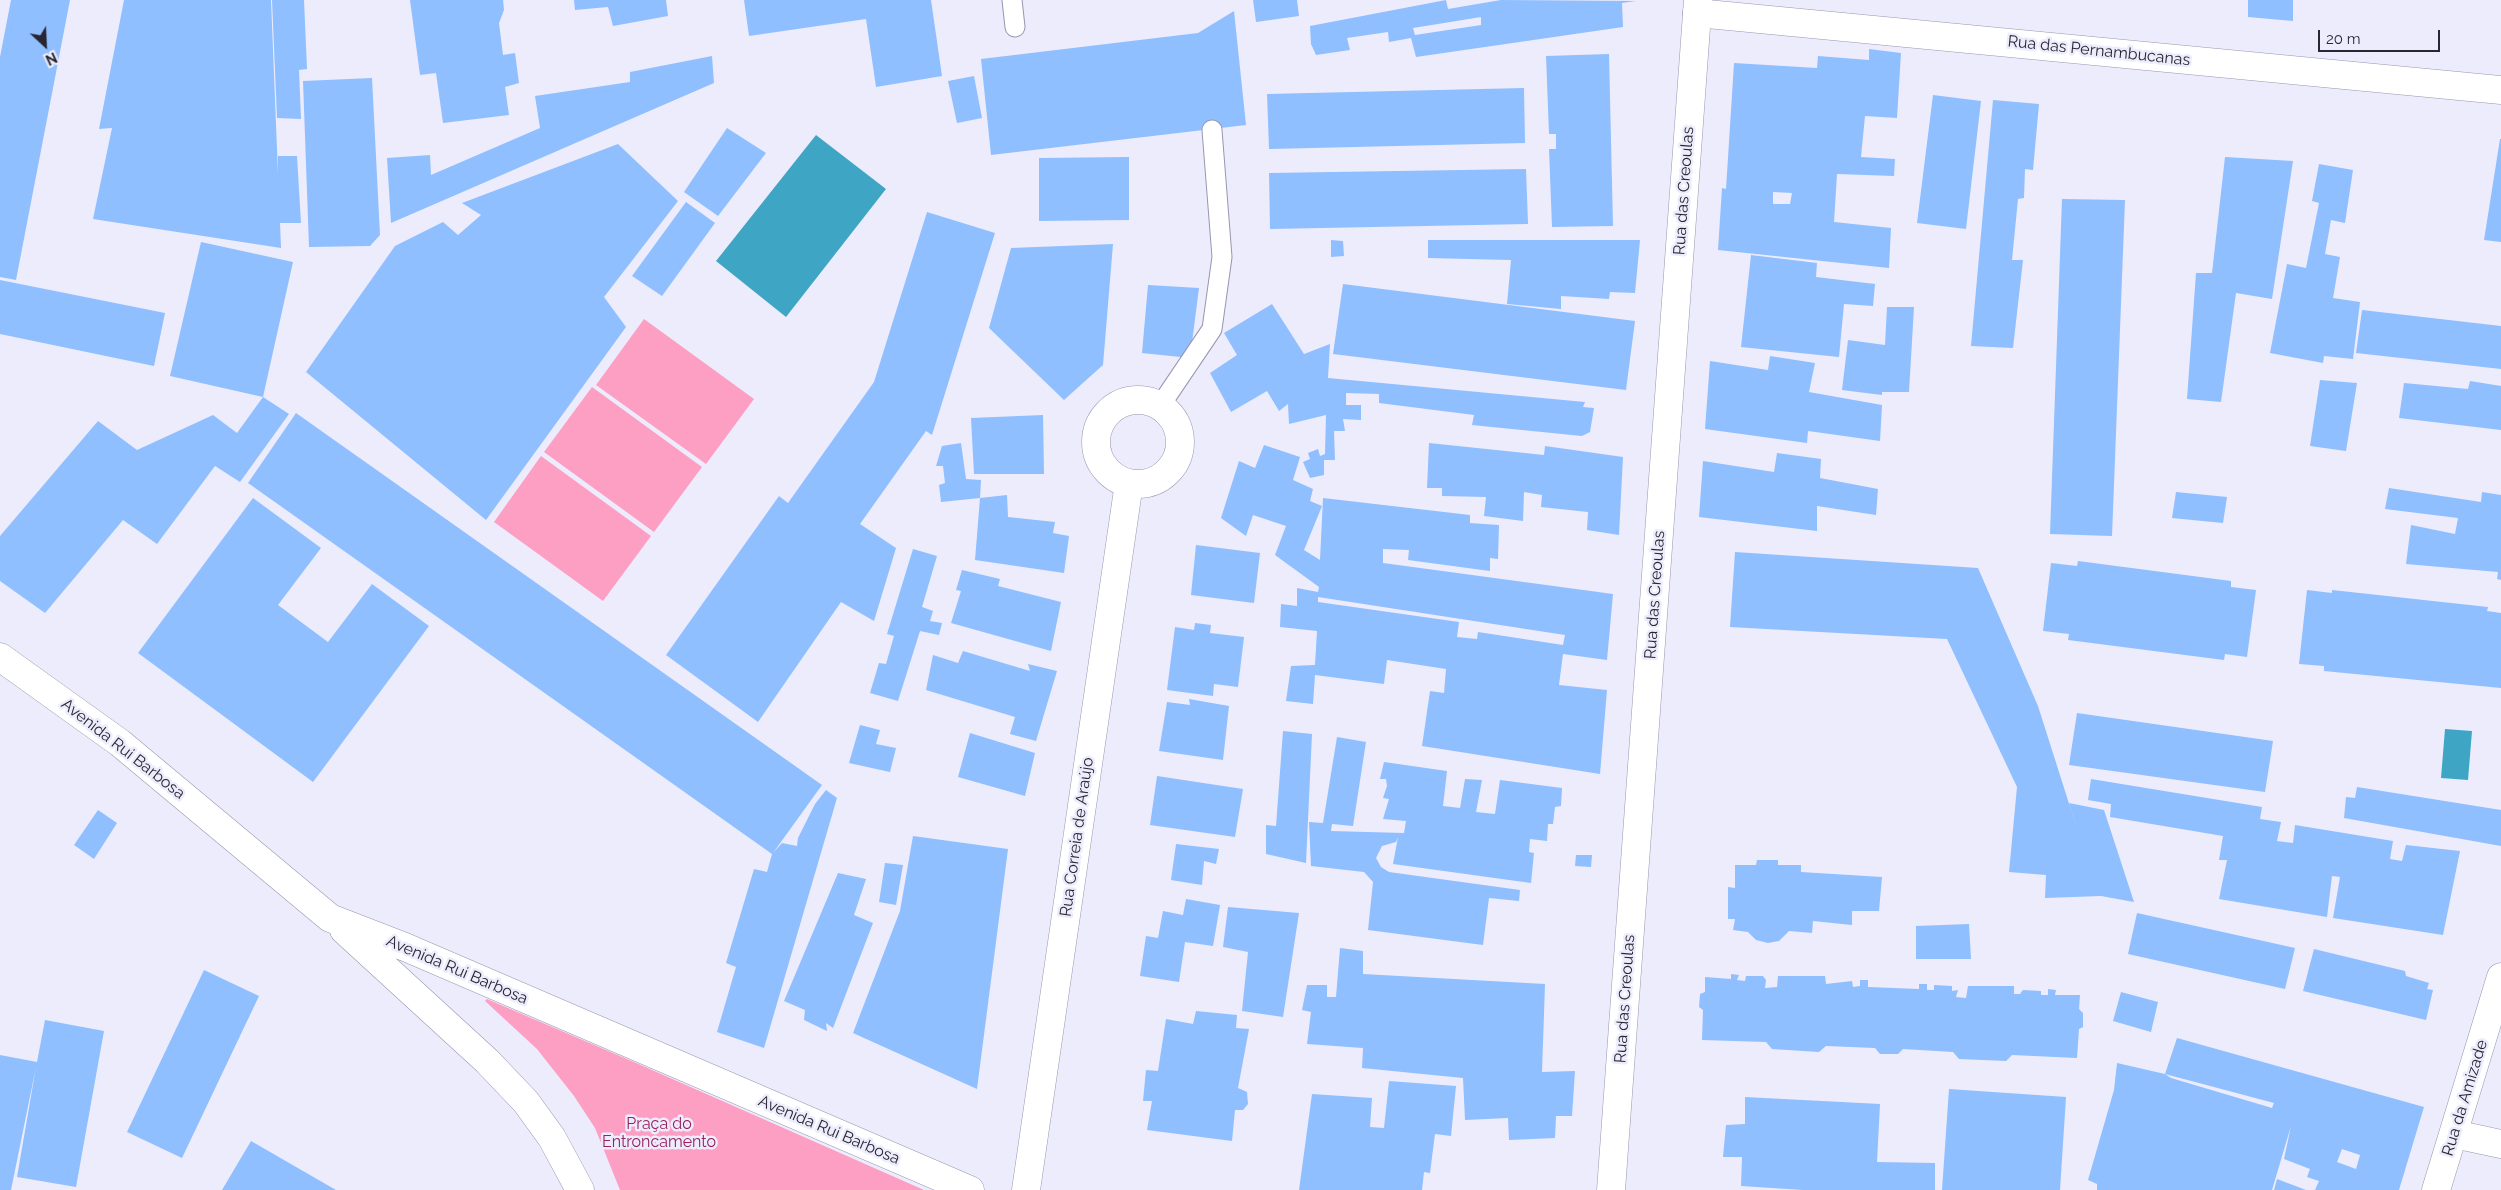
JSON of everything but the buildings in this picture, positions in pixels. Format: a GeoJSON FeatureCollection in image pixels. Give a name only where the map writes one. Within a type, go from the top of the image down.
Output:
{"type":"FeatureCollection","features":[{"type":"Feature","properties":{"kind":"main road","name":"Rua das Pernambucanas"},"geometry":{"type":"LineString","coordinates":[[1697,6],[2501,90]]}},
{"type":"Feature","properties":{"kind":"main road","name":"Rua das Creoulas"},"geometry":{"type":"LineString","coordinates":[[1611,1190],[1697,6]]}},
{"type":"Feature","properties":{"kind":"main road"},"geometry":{"type":"LineString","coordinates":[[1145,400],[1160,406],[1171,416],[1178,428],[1180,443],[1177,458],[1170,470],[1158,479],[1144,484],[1129,483],[1114,476],[1103,465],[1097,450],[1097,434],[1103,419],[1114,408],[1129,401],[1145,400]]}},
{"type":"Feature","properties":{"kind":"main road","name":"Rua Correia de Araújo"},"geometry":{"type":"LineString","coordinates":[[1026,1190],[1129,483]]}},
{"type":"Feature","properties":{"kind":"main road","name":"Avenida Rui Barbosa"},"geometry":{"type":"LineString","coordinates":[[0,657],[120,743],[330,918],[970,1190]]}},
{"type":"Feature","properties":{"kind":"main road"},"geometry":{"type":"LineString","coordinates":[[330,918],[494,1067],[526,1102],[552,1138],[580,1190]]}},
{"type":"Feature","properties":{"kind":"main road","name":"Rua da Amizade"},"geometry":{"type":"LineString","coordinates":[[2436,1190],[2501,977]]}},
{"type":"Feature","properties":{"kind":"main road"},"geometry":{"type":"LineString","coordinates":[[2454,1134],[2501,1144]]}},
{"type":"Feature","properties":{"kind":"lane"},"geometry":{"type":"LineString","coordinates":[[1012,0],[1015,27]]}},
{"type":"Feature","properties":{"kind":"lane"},"geometry":{"type":"LineString","coordinates":[[1160,406],[1212,329],[1222,257],[1212,130]]}},
{"type":"Feature","properties":{"kind":"green space"},"geometry":{"type":"Polygon","coordinates":[[[644,319],[754,399],[706,464],[596,385],[644,319]]]}},
{"type":"Feature","properties":{"kind":"green space"},"geometry":{"type":"Polygon","coordinates":[[[592,387],[702,467],[654,532],[544,452],[592,387]]]}},
{"type":"Feature","properties":{"kind":"green space"},"geometry":{"type":"Polygon","coordinates":[[[541,456],[651,536],[603,601],[494,522],[541,456]]]}},
{"type":"Feature","properties":{"kind":"green space","name":"Praça do Entroncamento"},"geometry":{"type":"Polygon","coordinates":[[[487,999],[924,1190],[620,1190],[595,1128],[574,1096],[537,1049],[485,1001],[487,999]]]}},
{"type":"Feature","properties":{"kind":"water"},"geometry":{"type":"Polygon","coordinates":[[[816,135],[886,189],[786,317],[716,261],[816,135]]]}},
{"type":"Feature","properties":{"kind":"water"},"geometry":{"type":"Polygon","coordinates":[[[2445,729],[2472,731],[2468,780],[2441,778],[2445,729]]]}}]}
